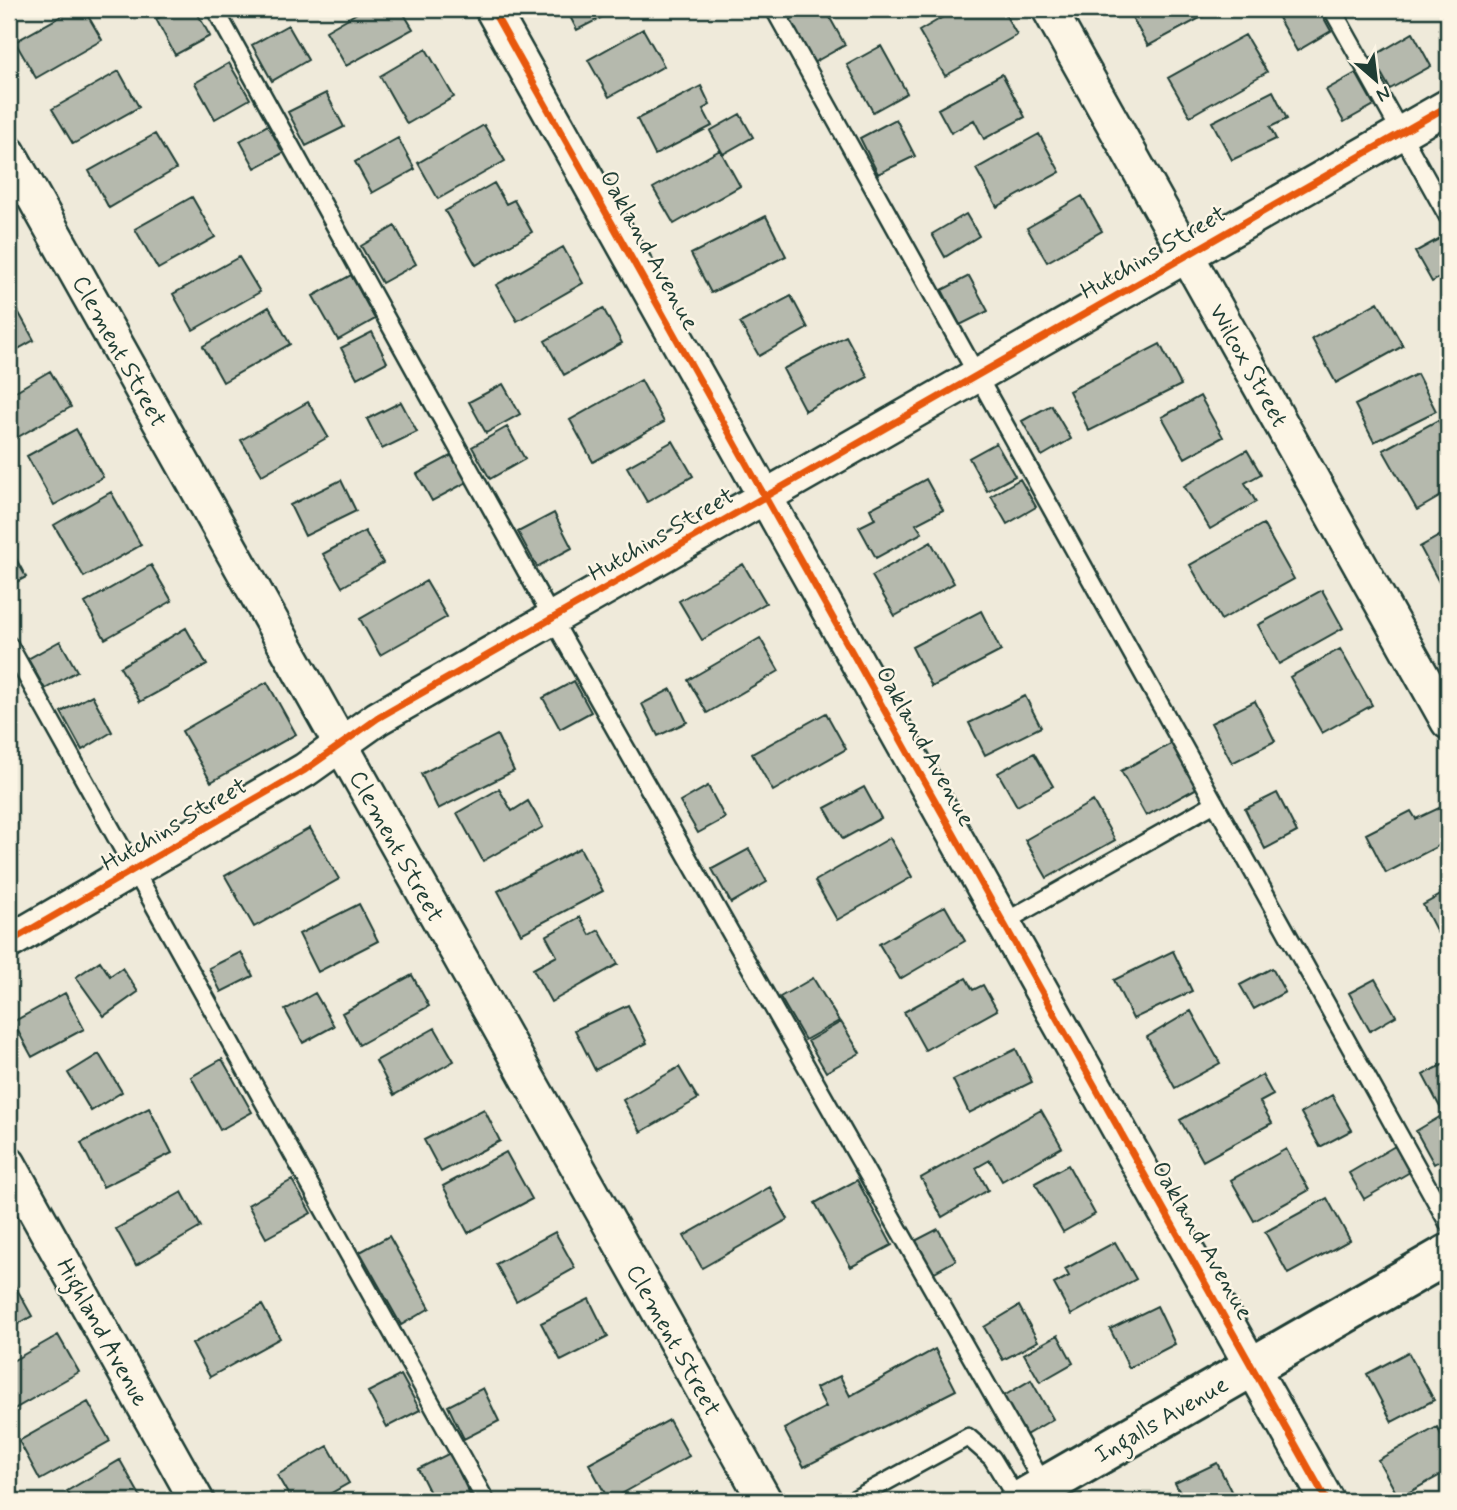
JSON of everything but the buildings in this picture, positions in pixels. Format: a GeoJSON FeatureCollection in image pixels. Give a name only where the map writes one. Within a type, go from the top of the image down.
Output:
{"type":"FeatureCollection","features":[{"type":"Feature","properties":{"kind":"street","name":"Oakland Avenue"},"geometry":{"type":"LineString","coordinates":[[492,9],[766,496],[1001,924],[1327,1501]]}},
{"type":"Feature","properties":{"kind":"street","name":"Wilcox Street"},"geometry":{"type":"LineString","coordinates":[[1049,9],[1448,722]]}},
{"type":"Feature","properties":{"kind":"street","name":"Hutchins Street"},"geometry":{"type":"LineString","coordinates":[[9,942],[305,769],[378,718],[1448,106]]}},
{"type":"Feature","properties":{"kind":"street","name":"Clement Street"},"geometry":{"type":"LineString","coordinates":[[9,153],[765,1501]]}},
{"type":"Feature","properties":{"kind":"street","name":"Highland Avenue"},"geometry":{"type":"LineString","coordinates":[[9,1164],[197,1501]]}},
{"type":"Feature","properties":{"kind":"street","name":"Ingalls Avenue"},"geometry":{"type":"LineString","coordinates":[[1033,1498],[1448,1254]]}},
{"type":"Feature","properties":{"kind":"lane"},"geometry":{"type":"LineString","coordinates":[[215,9],[552,618],[1033,1498]]}},
{"type":"Feature","properties":{"kind":"lane"},"geometry":{"type":"LineString","coordinates":[[774,9],[1448,1223]]}},
{"type":"Feature","properties":{"kind":"lane"},"geometry":{"type":"LineString","coordinates":[[1332,9],[1448,217]]}},
{"type":"Feature","properties":{"kind":"lane"},"geometry":{"type":"LineString","coordinates":[[9,645],[486,1501]]}},
{"type":"Feature","properties":{"kind":"lane"},"geometry":{"type":"LineString","coordinates":[[1001,924],[1215,803]]}},
{"type":"Feature","properties":{"kind":"lane"},"geometry":{"type":"LineString","coordinates":[[851,1501],[968,1437],[1033,1498]]}},
{"type":"Feature","properties":{"kind":"cycle path"},"geometry":{"type":"LineString","coordinates":[[492,9],[1327,1501]]}},
{"type":"Feature","properties":{"kind":"cycle path"},"geometry":{"type":"LineString","coordinates":[[9,942],[305,770],[378,718],[1448,106]]}}]}
